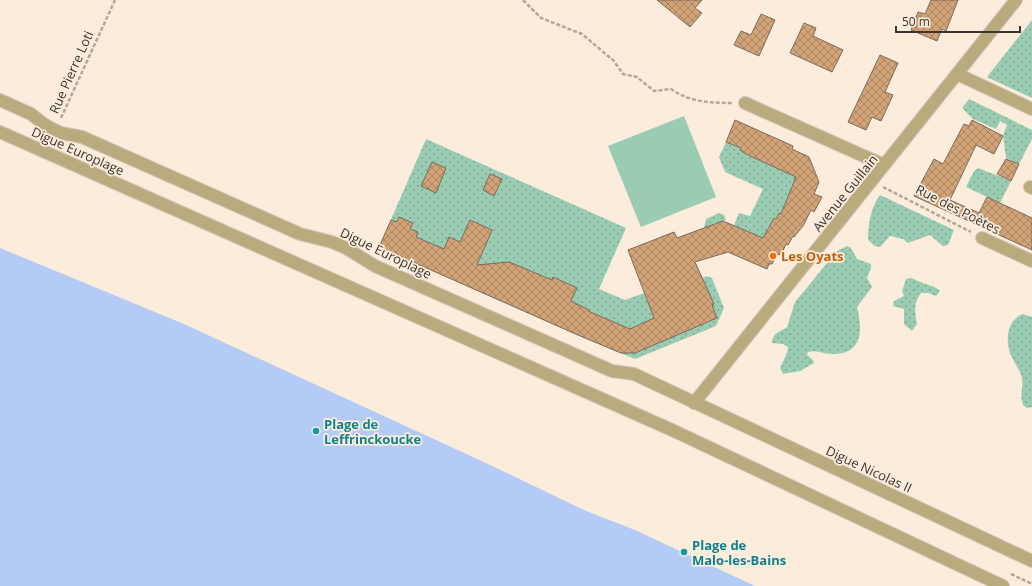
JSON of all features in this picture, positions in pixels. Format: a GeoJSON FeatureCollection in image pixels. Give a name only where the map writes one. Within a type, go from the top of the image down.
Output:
{"type":"FeatureCollection","features":[{"type":"Feature","properties":{"kind":"street","name":"Avenue Guillain"},"geometry":{"type":"LineString","coordinates":[[694,402],[1016,0]]}},
{"type":"Feature","properties":{"kind":"street"},"geometry":{"type":"LineString","coordinates":[[957,74],[1032,109]]}},
{"type":"Feature","properties":{"kind":"street","name":"Digue Europlage"},"geometry":{"type":"LineString","coordinates":[[0,100],[31,114],[45,126],[65,134],[82,137],[300,234],[332,242],[346,248],[375,266],[612,371],[634,374],[694,402]]}},
{"type":"Feature","properties":{"kind":"street"},"geometry":{"type":"LineString","coordinates":[[745,103],[884,165]]}},
{"type":"Feature","properties":{"kind":"street","name":"Digue Europlage"},"geometry":{"type":"LineString","coordinates":[[0,132],[302,264],[672,430],[1003,586]]}},
{"type":"Feature","properties":{"kind":"street","name":"Rue des Poètes"},"geometry":{"type":"LineString","coordinates":[[982,238],[1032,261]]}},
{"type":"Feature","properties":{"kind":"street","name":"Digue Nicolas II"},"geometry":{"type":"LineString","coordinates":[[694,402],[1032,561]]}},
{"type":"Feature","properties":{"kind":"path","name":"Rue Pierre Loti"},"geometry":{"type":"LineString","coordinates":[[56,130],[115,0]]}},
{"type":"Feature","properties":{"kind":"path"},"geometry":{"type":"LineString","coordinates":[[523,0],[541,18],[582,34],[614,61],[623,74],[637,77],[654,91],[671,89],[683,98],[716,103],[745,103]]}},
{"type":"Feature","properties":{"kind":"path","name":"Rue des Poètes"},"geometry":{"type":"LineString","coordinates":[[872,181],[982,238]]}},
{"type":"Feature","properties":{"kind":"green space"},"geometry":{"type":"Polygon","coordinates":[[[1032,20],[1032,98],[987,77],[1032,20]]]}},
{"type":"Feature","properties":{"kind":"green space"},"geometry":{"type":"Polygon","coordinates":[[[969,99],[1032,130],[1032,139],[1019,164],[1006,158],[1003,135],[1007,125],[1000,121],[996,129],[973,119],[962,108],[969,99]]]}},
{"type":"Feature","properties":{"kind":"green space"},"geometry":{"type":"Polygon","coordinates":[[[684,116],[716,197],[641,227],[608,146],[684,116]]]}},
{"type":"Feature","properties":{"kind":"green space"},"geometry":{"type":"Polygon","coordinates":[[[426,139],[626,228],[599,289],[625,300],[644,293],[647,301],[707,276],[712,278],[724,308],[716,326],[635,359],[577,335],[379,247],[426,139]]]}},
{"type":"Feature","properties":{"kind":"green space"},"geometry":{"type":"Polygon","coordinates":[[[726,142],[741,148],[740,150],[747,155],[793,173],[796,179],[781,214],[779,213],[771,226],[769,226],[761,242],[740,233],[742,229],[734,225],[739,213],[750,216],[763,189],[725,172],[719,157],[726,142]]]}},
{"type":"Feature","properties":{"kind":"green space"},"geometry":{"type":"Polygon","coordinates":[[[978,168],[1011,181],[1000,203],[966,187],[974,171],[978,168]]]}},
{"type":"Feature","properties":{"kind":"green space"},"geometry":{"type":"Polygon","coordinates":[[[880,195],[954,230],[948,245],[943,246],[930,235],[908,243],[903,239],[890,236],[880,247],[875,246],[868,240],[869,228],[872,210],[880,195]]]}},
{"type":"Feature","properties":{"kind":"green space"},"geometry":{"type":"Polygon","coordinates":[[[719,213],[724,215],[726,220],[704,228],[706,219],[719,213]]]}},
{"type":"Feature","properties":{"kind":"green space"},"geometry":{"type":"Polygon","coordinates":[[[847,246],[851,248],[857,259],[871,264],[867,278],[872,287],[857,307],[860,331],[856,344],[844,353],[831,354],[815,351],[808,352],[807,355],[813,360],[814,363],[800,371],[783,374],[780,368],[787,353],[788,347],[783,344],[772,343],[774,337],[777,333],[787,327],[795,302],[837,251],[847,246]]]}},
{"type":"Feature","properties":{"kind":"green space"},"geometry":{"type":"Polygon","coordinates":[[[912,278],[940,291],[936,296],[928,293],[921,293],[918,297],[915,312],[917,324],[912,331],[904,324],[904,309],[893,306],[894,301],[904,296],[902,291],[906,279],[912,278]]]}},
{"type":"Feature","properties":{"kind":"green space"},"geometry":{"type":"Polygon","coordinates":[[[1023,314],[1032,317],[1032,407],[1027,408],[1023,405],[1022,401],[1022,378],[1010,353],[1008,341],[1011,325],[1018,316],[1023,314]]]}},
{"type":"Feature","properties":{"kind":"water"},"geometry":{"type":"Polygon","coordinates":[[[0,248],[184,324],[488,464],[586,511],[635,530],[755,586],[0,586],[0,248]]]}},
{"type":"Feature","properties":{"kind":"building"},"geometry":{"type":"Polygon","coordinates":[[[657,0],[702,0],[695,8],[702,13],[690,27],[657,0]]]}},
{"type":"Feature","properties":{"kind":"building"},"geometry":{"type":"Polygon","coordinates":[[[931,0],[958,0],[946,31],[942,29],[937,41],[911,30],[918,12],[925,14],[931,0]]]}},
{"type":"Feature","properties":{"kind":"building"},"geometry":{"type":"Polygon","coordinates":[[[761,14],[775,20],[759,56],[734,45],[741,31],[751,35],[761,14]]]}},
{"type":"Feature","properties":{"kind":"building"},"geometry":{"type":"Polygon","coordinates":[[[804,23],[816,28],[813,36],[843,50],[832,72],[790,53],[804,23]]]}},
{"type":"Feature","properties":{"kind":"building"},"geometry":{"type":"Polygon","coordinates":[[[880,55],[898,63],[885,92],[893,95],[881,121],[872,117],[866,130],[848,122],[880,55]]]}},
{"type":"Feature","properties":{"kind":"building"},"geometry":{"type":"Polygon","coordinates":[[[735,120],[793,146],[792,149],[809,157],[819,182],[814,194],[822,197],[814,212],[811,210],[803,226],[794,237],[793,236],[788,245],[786,244],[782,253],[776,256],[772,264],[769,264],[767,269],[728,252],[695,262],[714,304],[712,305],[717,318],[635,353],[621,353],[379,247],[391,220],[397,222],[399,217],[413,223],[410,229],[418,232],[416,237],[444,249],[449,237],[460,242],[470,220],[492,230],[477,265],[509,262],[552,280],[553,277],[577,288],[571,301],[589,310],[588,311],[630,329],[654,318],[628,250],[674,232],[677,238],[723,221],[763,238],[774,218],[776,219],[779,213],[781,214],[796,177],[746,154],[740,150],[741,148],[726,142],[735,120]]]}},
{"type":"Feature","properties":{"kind":"building"},"geometry":{"type":"Polygon","coordinates":[[[972,120],[1003,136],[994,154],[976,145],[950,200],[979,213],[987,197],[1032,218],[1032,250],[914,196],[934,159],[943,164],[964,124],[969,126],[972,120]]]}},
{"type":"Feature","properties":{"kind":"building"},"geometry":{"type":"Polygon","coordinates":[[[1006,159],[1019,164],[1011,181],[997,174],[1006,159]]]}},
{"type":"Feature","properties":{"kind":"building"},"geometry":{"type":"Polygon","coordinates":[[[432,162],[446,168],[436,193],[421,186],[432,162]]]}},
{"type":"Feature","properties":{"kind":"building"},"geometry":{"type":"Polygon","coordinates":[[[490,174],[502,179],[494,196],[483,190],[490,174]]]}},
{"type":"Feature","properties":{"kind":"place","name":"Les Oyats"},"geometry":{"type":"Point","coordinates":[773,256]}},
{"type":"Feature","properties":{"kind":"place","name":"Plage de Leffrinckoucke"},"geometry":{"type":"Point","coordinates":[316,431]}},
{"type":"Feature","properties":{"kind":"place","name":"Plage de Malo-les-Bains"},"geometry":{"type":"Point","coordinates":[684,552]}}]}
